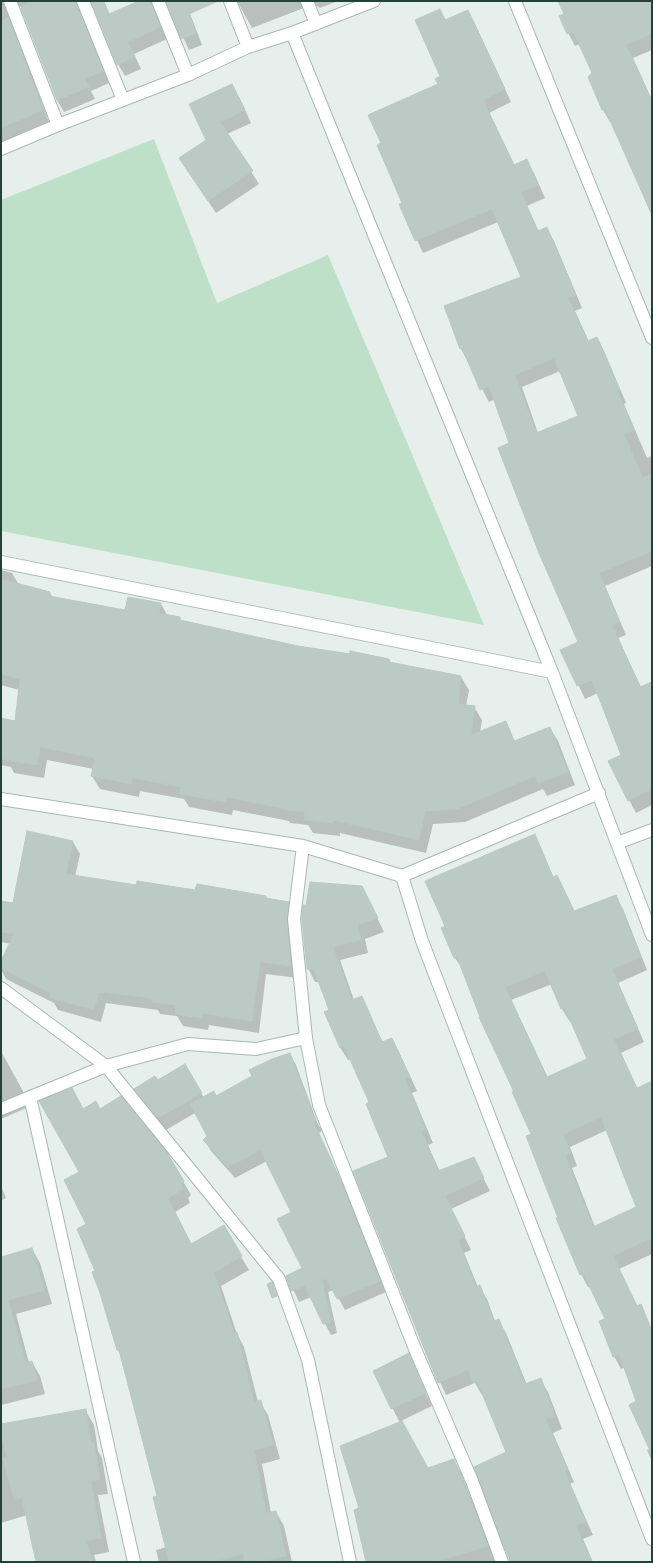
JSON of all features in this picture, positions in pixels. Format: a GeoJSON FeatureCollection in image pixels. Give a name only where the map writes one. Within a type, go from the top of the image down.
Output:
{"type":"FeatureCollection","features":[{"type":"Feature","properties":{"kind":"street"},"geometry":{"type":"LineString","coordinates":[[10,1],[58,124]]}},
{"type":"Feature","properties":{"kind":"street"},"geometry":{"type":"LineString","coordinates":[[83,1],[123,100]]}},
{"type":"Feature","properties":{"kind":"street"},"geometry":{"type":"LineString","coordinates":[[158,1],[188,75]]}},
{"type":"Feature","properties":{"kind":"street"},"geometry":{"type":"LineString","coordinates":[[230,1],[248,47]]}},
{"type":"Feature","properties":{"kind":"street"},"geometry":{"type":"LineString","coordinates":[[307,1],[316,24]]}},
{"type":"Feature","properties":{"kind":"street"},"geometry":{"type":"LineString","coordinates":[[1,149],[58,124],[188,75],[248,47],[292,33],[374,1]]}},
{"type":"Feature","properties":{"kind":"street"},"geometry":{"type":"LineString","coordinates":[[515,1],[652,338]]}},
{"type":"Feature","properties":{"kind":"street"},"geometry":{"type":"LineString","coordinates":[[292,33],[552,672],[652,935]]}},
{"type":"Feature","properties":{"kind":"street"},"geometry":{"type":"LineString","coordinates":[[1,562],[552,672]]}},
{"type":"Feature","properties":{"kind":"street"},"geometry":{"type":"LineString","coordinates":[[1,799],[303,846],[402,876],[599,793]]}},
{"type":"Feature","properties":{"kind":"street"},"geometry":{"type":"LineString","coordinates":[[617,843],[652,830]]}},
{"type":"Feature","properties":{"kind":"street"},"geometry":{"type":"LineString","coordinates":[[303,846],[294,920],[306,1038],[319,1106],[414,1349],[472,1481],[502,1562]]}},
{"type":"Feature","properties":{"kind":"street"},"geometry":{"type":"LineString","coordinates":[[402,876],[422,942],[652,1539]]}},
{"type":"Feature","properties":{"kind":"street"},"geometry":{"type":"LineString","coordinates":[[1,988],[106,1066],[279,1280],[308,1360],[350,1562]]}},
{"type":"Feature","properties":{"kind":"street"},"geometry":{"type":"LineString","coordinates":[[1,1109],[106,1066],[188,1044],[256,1049],[306,1038]]}},
{"type":"Feature","properties":{"kind":"street"},"geometry":{"type":"LineString","coordinates":[[30,1097],[134,1562]]}},
{"type":"Feature","properties":{"kind":"green space"},"geometry":{"type":"Polygon","coordinates":[[[154,139],[217,303],[328,255],[484,625],[1,531],[1,200],[154,139]]]}},
{"type":"Feature","properties":{"kind":"building"},"geometry":{"type":"Polygon","coordinates":[[[31,1],[76,1],[103,71],[85,79],[89,87],[57,100],[21,8],[31,1]]]}},
{"type":"Feature","properties":{"kind":"building"},"geometry":{"type":"Polygon","coordinates":[[[91,1],[103,1],[109,14],[139,1],[151,1],[160,27],[128,42],[135,57],[117,65],[91,1]]]}},
{"type":"Feature","properties":{"kind":"building"},"geometry":{"type":"Polygon","coordinates":[[[166,1],[218,1],[189,14],[196,33],[181,39],[166,1]]]}},
{"type":"Feature","properties":{"kind":"building"},"geometry":{"type":"Polygon","coordinates":[[[558,1],[652,1],[652,34],[626,45],[652,101],[652,215],[605,109],[602,110],[588,77],[592,73],[573,31],[567,34],[559,16],[564,14],[558,1]]]}},
{"type":"Feature","properties":{"kind":"building"},"geometry":{"type":"Polygon","coordinates":[[[440,9],[445,20],[468,10],[505,89],[483,100],[514,165],[527,159],[538,185],[521,193],[538,231],[547,227],[576,295],[568,298],[588,341],[597,337],[620,390],[617,391],[634,430],[624,434],[643,478],[652,474],[652,551],[599,573],[620,622],[612,625],[640,687],[652,682],[652,789],[628,801],[608,761],[621,755],[592,680],[577,686],[560,650],[578,642],[539,553],[498,448],[509,443],[489,386],[480,390],[462,348],[460,349],[444,306],[521,277],[492,209],[415,241],[399,204],[402,203],[377,145],[381,143],[368,115],[438,84],[435,79],[440,76],[415,20],[440,9]],[[554,358],[515,375],[536,433],[578,416],[554,358]]]}},
{"type":"Feature","properties":{"kind":"building"},"geometry":{"type":"Polygon","coordinates":[[[8,17],[43,110],[1,128],[1,22],[8,17]]]}},
{"type":"Feature","properties":{"kind":"building"},"geometry":{"type":"Polygon","coordinates":[[[232,84],[245,110],[220,122],[253,171],[208,201],[179,158],[206,140],[189,104],[232,84]]]}},
{"type":"Feature","properties":{"kind":"building"},"geometry":{"type":"Polygon","coordinates":[[[1,579],[50,592],[49,596],[125,610],[128,597],[161,603],[159,613],[180,617],[180,620],[298,646],[350,654],[350,651],[389,659],[389,662],[461,676],[458,704],[475,706],[471,735],[506,721],[514,741],[550,727],[568,772],[538,783],[535,776],[457,809],[425,811],[419,840],[333,820],[333,823],[304,820],[305,812],[281,809],[226,797],[225,802],[180,794],[181,787],[133,778],[131,784],[91,776],[95,758],[40,747],[37,765],[1,759],[1,718],[15,721],[20,679],[1,674],[1,579]]]}},
{"type":"Feature","properties":{"kind":"building"},"geometry":{"type":"Polygon","coordinates":[[[27,831],[73,841],[66,874],[136,885],[137,881],[195,890],[197,884],[266,896],[266,898],[289,902],[287,920],[291,966],[260,962],[252,1021],[202,1013],[201,1018],[175,1014],[176,1005],[152,1002],[152,998],[99,992],[94,1010],[50,998],[51,993],[1,968],[1,961],[14,934],[1,932],[1,901],[13,903],[27,831]]]}},
{"type":"Feature","properties":{"kind":"building"},"geometry":{"type":"Polygon","coordinates":[[[535,834],[553,877],[557,875],[574,911],[616,895],[641,957],[612,969],[638,1029],[614,1039],[637,1088],[652,1081],[652,1243],[649,1239],[613,1256],[637,1306],[641,1304],[652,1331],[652,1455],[629,1405],[636,1401],[619,1354],[613,1357],[599,1321],[605,1319],[583,1273],[580,1275],[556,1218],[558,1218],[526,1136],[531,1134],[512,1092],[514,1092],[479,1017],[457,957],[454,958],[441,928],[445,926],[425,881],[535,834]],[[545,971],[505,987],[547,1077],[587,1059],[565,1008],[561,1009],[545,971]],[[601,1117],[563,1134],[571,1153],[565,1155],[593,1227],[636,1207],[601,1117]]]}},
{"type":"Feature","properties":{"kind":"building"},"geometry":{"type":"Polygon","coordinates":[[[310,882],[362,886],[378,918],[358,925],[361,940],[333,947],[352,1000],[362,996],[382,1042],[392,1038],[410,1077],[405,1079],[426,1130],[422,1132],[438,1171],[474,1157],[484,1178],[445,1196],[465,1236],[458,1240],[476,1287],[480,1285],[494,1321],[499,1319],[525,1384],[541,1378],[555,1416],[546,1419],[567,1469],[564,1470],[586,1521],[576,1526],[592,1562],[512,1562],[502,1542],[474,1467],[506,1452],[477,1381],[473,1383],[468,1370],[438,1383],[353,1171],[388,1157],[366,1104],[369,1102],[344,1046],[340,1048],[324,1012],[329,1010],[314,970],[307,969],[302,919],[303,905],[306,905],[310,882]]]}},
{"type":"Feature","properties":{"kind":"building"},"geometry":{"type":"Polygon","coordinates":[[[290,1053],[316,1120],[313,1121],[339,1177],[380,1281],[337,1299],[327,1279],[322,1280],[331,1322],[323,1324],[305,1286],[291,1291],[286,1276],[302,1268],[277,1219],[291,1212],[260,1150],[228,1167],[203,1140],[207,1136],[190,1104],[214,1091],[216,1096],[252,1076],[249,1070],[272,1059],[290,1053]]]}},
{"type":"Feature","properties":{"kind":"building"},"geometry":{"type":"Polygon","coordinates":[[[185,1064],[202,1093],[158,1118],[134,1089],[155,1076],[158,1080],[185,1064]]]}},
{"type":"Feature","properties":{"kind":"building"},"geometry":{"type":"Polygon","coordinates":[[[72,1088],[83,1109],[96,1101],[100,1109],[121,1096],[166,1151],[184,1181],[181,1184],[183,1189],[168,1198],[191,1244],[224,1225],[242,1256],[214,1273],[234,1333],[237,1332],[254,1402],[261,1400],[273,1445],[254,1450],[266,1513],[276,1511],[286,1556],[258,1562],[245,1562],[243,1554],[211,1562],[169,1562],[153,1497],[157,1496],[119,1350],[117,1350],[100,1293],[92,1272],[95,1271],[77,1229],[86,1224],[64,1180],[79,1172],[39,1101],[72,1088]]]}},
{"type":"Feature","properties":{"kind":"building"},"geometry":{"type":"Polygon","coordinates":[[[32,1248],[45,1290],[8,1300],[26,1363],[32,1361],[38,1380],[1,1389],[1,1257],[32,1248]]]}},
{"type":"Feature","properties":{"kind":"building"},"geometry":{"type":"Polygon","coordinates":[[[272,1282],[277,1296],[272,1298],[267,1284],[272,1282]]]}},
{"type":"Feature","properties":{"kind":"building"},"geometry":{"type":"Polygon","coordinates":[[[409,1353],[426,1393],[391,1409],[373,1371],[409,1353]]]}},
{"type":"Feature","properties":{"kind":"building"},"geometry":{"type":"Polygon","coordinates":[[[86,1409],[91,1443],[94,1443],[100,1479],[91,1481],[101,1538],[86,1541],[93,1562],[36,1562],[22,1498],[14,1500],[3,1458],[7,1457],[1,1435],[1,1424],[86,1409]]]}},
{"type":"Feature","properties":{"kind":"building"},"geometry":{"type":"Polygon","coordinates":[[[402,1421],[428,1468],[454,1459],[488,1546],[435,1562],[366,1562],[354,1510],[359,1508],[340,1446],[402,1421]]]}}]}
